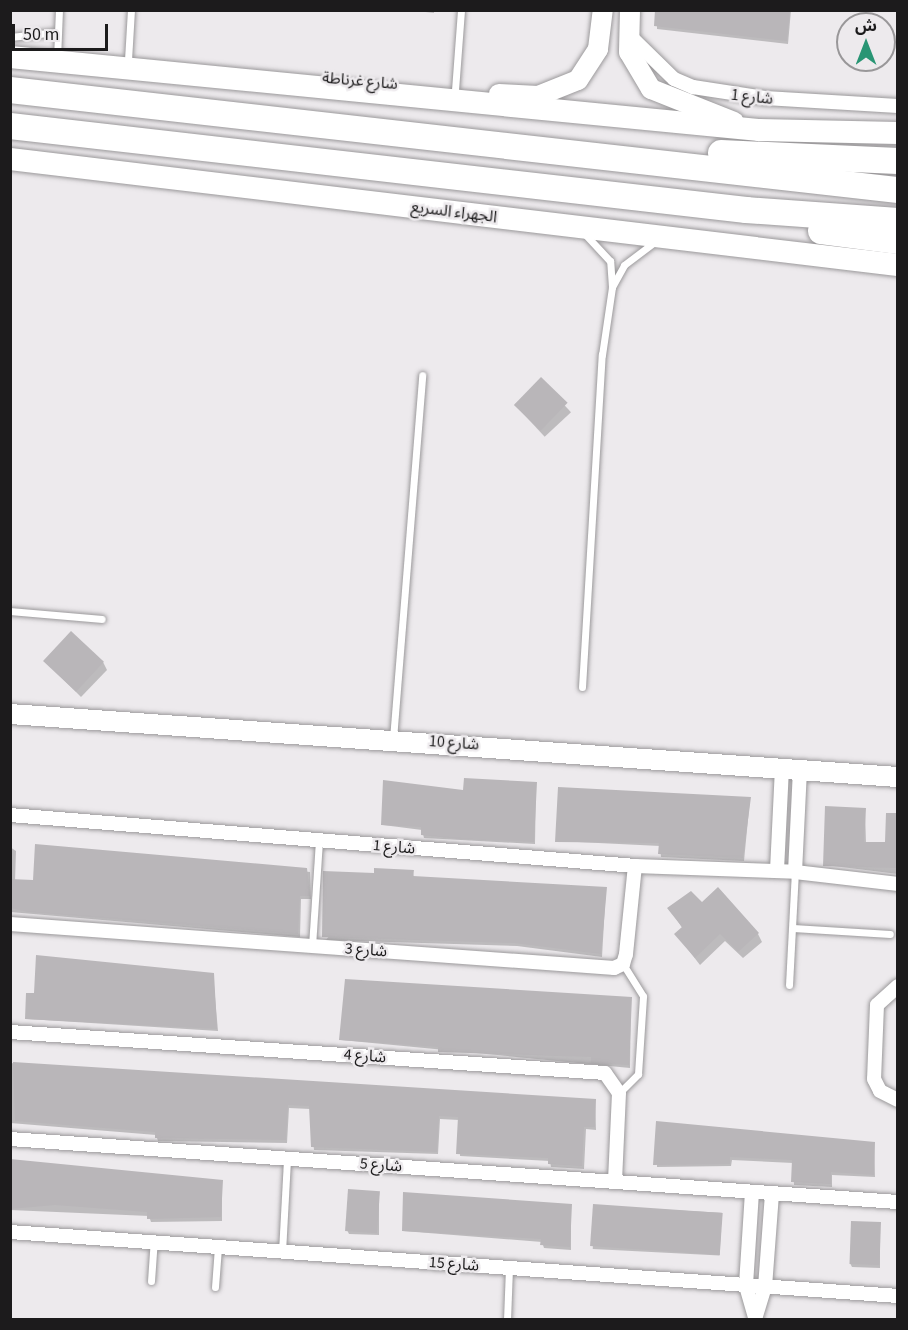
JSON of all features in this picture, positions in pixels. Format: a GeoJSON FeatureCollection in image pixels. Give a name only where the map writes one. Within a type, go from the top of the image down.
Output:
{"type":"FeatureCollection","features":[{"type":"Feature","properties":{"kind":"highway"},"geometry":{"type":"LineString","coordinates":[[10,80],[86,99]]}},
{"type":"Feature","properties":{"kind":"highway"},"geometry":{"type":"LineString","coordinates":[[10,90],[367,128],[897,190]]}},
{"type":"Feature","properties":{"kind":"highway"},"geometry":{"type":"LineString","coordinates":[[14,128],[710,205],[897,221]]}},
{"type":"Feature","properties":{"kind":"highway"},"geometry":{"type":"LineString","coordinates":[[367,128],[897,161]]}},
{"type":"Feature","properties":{"kind":"highway"},"geometry":{"type":"LineString","coordinates":[[710,205],[784,226],[897,241]]}},
{"type":"Feature","properties":{"kind":"main road"},"geometry":{"type":"LineString","coordinates":[[10,57],[759,130],[897,133]]}},
{"type":"Feature","properties":{"kind":"main road","name":"الجهراء السريع"},"geometry":{"type":"LineString","coordinates":[[14,160],[660,239],[897,265]]}},
{"type":"Feature","properties":{"kind":"street","name":"شارع غرناطة"},"geometry":{"type":"LineString","coordinates":[[59,62],[128,60],[520,96],[553,92],[586,72],[602,30],[603,10]]}},
{"type":"Feature","properties":{"kind":"street"},"geometry":{"type":"LineString","coordinates":[[630,10],[628,34],[631,59],[651,89],[759,130]]}},
{"type":"Feature","properties":{"kind":"street"},"geometry":{"type":"LineString","coordinates":[[602,30],[612,38],[628,34]]}},
{"type":"Feature","properties":{"kind":"street","name":"شارع 1"},"geometry":{"type":"LineString","coordinates":[[628,34],[674,79],[693,87],[765,99],[897,106]]}},
{"type":"Feature","properties":{"kind":"street","name":"شارع 10"},"geometry":{"type":"LineString","coordinates":[[10,714],[393,739],[897,777]]}},
{"type":"Feature","properties":{"kind":"street"},"geometry":{"type":"LineString","coordinates":[[777,870],[791,769]]}},
{"type":"Feature","properties":{"kind":"street"},"geometry":{"type":"LineString","coordinates":[[791,769],[795,872]]}},
{"type":"Feature","properties":{"kind":"street","name":"شارع 1"},"geometry":{"type":"LineString","coordinates":[[10,815],[635,866],[777,870],[897,884]]}},
{"type":"Feature","properties":{"kind":"street"},"geometry":{"type":"LineString","coordinates":[[623,964],[635,866]]}},
{"type":"Feature","properties":{"kind":"street","name":"شارع 3"},"geometry":{"type":"LineString","coordinates":[[10,924],[614,968],[623,964]]}},
{"type":"Feature","properties":{"kind":"street"},"geometry":{"type":"LineString","coordinates":[[897,986],[877,1005],[874,1079],[880,1091],[897,1100]]}},
{"type":"Feature","properties":{"kind":"street","name":"شارع 4"},"geometry":{"type":"LineString","coordinates":[[10,1032],[605,1073],[619,1093]]}},
{"type":"Feature","properties":{"kind":"street"},"geometry":{"type":"LineString","coordinates":[[615,1182],[619,1093]]}},
{"type":"Feature","properties":{"kind":"street","name":"شارع 5"},"geometry":{"type":"LineString","coordinates":[[10,1139],[897,1202]]}},
{"type":"Feature","properties":{"kind":"street"},"geometry":{"type":"LineString","coordinates":[[752,1192],[746,1286],[756,1318]]}},
{"type":"Feature","properties":{"kind":"street"},"geometry":{"type":"LineString","coordinates":[[756,1318],[765,1287],[772,1193]]}},
{"type":"Feature","properties":{"kind":"street","name":"شارع 15"},"geometry":{"type":"LineString","coordinates":[[10,1232],[897,1296]]}},
{"type":"Feature","properties":{"kind":"lane"},"geometry":{"type":"LineString","coordinates":[[59,10],[59,62]]}},
{"type":"Feature","properties":{"kind":"lane"},"geometry":{"type":"LineString","coordinates":[[128,60],[131,10]]}},
{"type":"Feature","properties":{"kind":"lane"},"geometry":{"type":"LineString","coordinates":[[455,90],[461,10]]}},
{"type":"Feature","properties":{"kind":"lane"},"geometry":{"type":"LineString","coordinates":[[10,38],[58,32]]}},
{"type":"Feature","properties":{"kind":"lane"},"geometry":{"type":"LineString","coordinates":[[577,228],[610,261],[612,287],[602,355],[582,687]]}},
{"type":"Feature","properties":{"kind":"lane"},"geometry":{"type":"LineString","coordinates":[[612,287],[624,265],[660,239]]}},
{"type":"Feature","properties":{"kind":"lane"},"geometry":{"type":"LineString","coordinates":[[393,739],[422,375]]}},
{"type":"Feature","properties":{"kind":"lane"},"geometry":{"type":"LineString","coordinates":[[10,611],[102,619]]}},
{"type":"Feature","properties":{"kind":"lane"},"geometry":{"type":"LineString","coordinates":[[312,946],[319,841]]}},
{"type":"Feature","properties":{"kind":"lane"},"geometry":{"type":"LineString","coordinates":[[789,985],[795,872]]}},
{"type":"Feature","properties":{"kind":"lane"},"geometry":{"type":"LineString","coordinates":[[792,928],[890,934]]}},
{"type":"Feature","properties":{"kind":"lane"},"geometry":{"type":"LineString","coordinates":[[619,1093],[638,1074],[643,996],[623,964]]}},
{"type":"Feature","properties":{"kind":"lane"},"geometry":{"type":"LineString","coordinates":[[282,1252],[287,1159]]}},
{"type":"Feature","properties":{"kind":"lane"},"geometry":{"type":"LineString","coordinates":[[152,1281],[154,1242]]}},
{"type":"Feature","properties":{"kind":"lane"},"geometry":{"type":"LineString","coordinates":[[215,1287],[218,1247]]}},
{"type":"Feature","properties":{"kind":"lane"},"geometry":{"type":"LineString","coordinates":[[507,1320],[509,1268]]}},
{"type":"Feature","properties":{"kind":"building"},"geometry":{"type":"Polygon","coordinates":[[[655,10],[790,10],[787,41],[654,26],[655,10]]]}},
{"type":"Feature","properties":{"kind":"building"},"geometry":{"type":"Polygon","coordinates":[[[541,377],[568,403],[541,431],[514,405],[541,377]]]}},
{"type":"Feature","properties":{"kind":"building"},"geometry":{"type":"Polygon","coordinates":[[[71,631],[104,662],[76,692],[43,661],[71,631]]]}},
{"type":"Feature","properties":{"kind":"building"},"geometry":{"type":"Polygon","coordinates":[[[464,778],[537,782],[534,842],[421,835],[421,827],[381,825],[383,780],[463,790],[464,778]]]}},
{"type":"Feature","properties":{"kind":"building"},"geometry":{"type":"Polygon","coordinates":[[[558,787],[751,797],[743,858],[658,854],[659,843],[555,842],[558,787]]]}},
{"type":"Feature","properties":{"kind":"building"},"geometry":{"type":"Polygon","coordinates":[[[825,806],[866,808],[864,842],[885,842],[886,813],[897,813],[897,868],[823,866],[825,806]]]}},
{"type":"Feature","properties":{"kind":"building"},"geometry":{"type":"Polygon","coordinates":[[[35,844],[307,868],[310,896],[300,896],[298,934],[28,912],[10,908],[10,879],[33,880],[35,844]]]}},
{"type":"Feature","properties":{"kind":"building"},"geometry":{"type":"Polygon","coordinates":[[[374,868],[414,870],[413,876],[607,887],[601,954],[514,943],[322,937],[323,871],[374,873],[374,868]]]}},
{"type":"Feature","properties":{"kind":"building"},"geometry":{"type":"Polygon","coordinates":[[[718,887],[759,933],[738,952],[720,934],[695,958],[674,934],[682,927],[667,908],[691,891],[702,902],[718,887]]]}},
{"type":"Feature","properties":{"kind":"building"},"geometry":{"type":"Polygon","coordinates":[[[36,955],[214,973],[217,1029],[25,1019],[26,993],[34,993],[36,955]]]}},
{"type":"Feature","properties":{"kind":"building"},"geometry":{"type":"Polygon","coordinates":[[[345,979],[632,997],[629,1065],[591,1063],[591,1057],[438,1052],[438,1047],[339,1040],[345,979]]]}},
{"type":"Feature","properties":{"kind":"building"},"geometry":{"type":"Polygon","coordinates":[[[13,1062],[596,1099],[595,1127],[584,1127],[582,1166],[548,1164],[548,1158],[456,1154],[458,1117],[439,1116],[437,1152],[311,1147],[309,1106],[288,1105],[286,1140],[155,1138],[155,1132],[15,1121],[13,1062]]]}},
{"type":"Feature","properties":{"kind":"building"},"geometry":{"type":"Polygon","coordinates":[[[656,1121],[875,1142],[874,1175],[831,1172],[831,1184],[791,1182],[792,1160],[730,1157],[730,1164],[653,1165],[656,1121]]]}},
{"type":"Feature","properties":{"kind":"building"},"geometry":{"type":"Polygon","coordinates":[[[10,1159],[223,1180],[221,1217],[147,1219],[147,1212],[55,1205],[10,1209],[10,1159]]]}},
{"type":"Feature","properties":{"kind":"building"},"geometry":{"type":"Polygon","coordinates":[[[348,1189],[380,1191],[377,1233],[345,1231],[348,1189]]]}},
{"type":"Feature","properties":{"kind":"building"},"geometry":{"type":"Polygon","coordinates":[[[403,1192],[572,1204],[570,1247],[540,1245],[541,1239],[402,1231],[403,1192]]]}},
{"type":"Feature","properties":{"kind":"building"},"geometry":{"type":"Polygon","coordinates":[[[593,1204],[723,1213],[720,1255],[590,1246],[593,1204]]]}},
{"type":"Feature","properties":{"kind":"building"},"geometry":{"type":"Polygon","coordinates":[[[851,1221],[881,1222],[879,1265],[849,1264],[851,1221]]]}}]}
